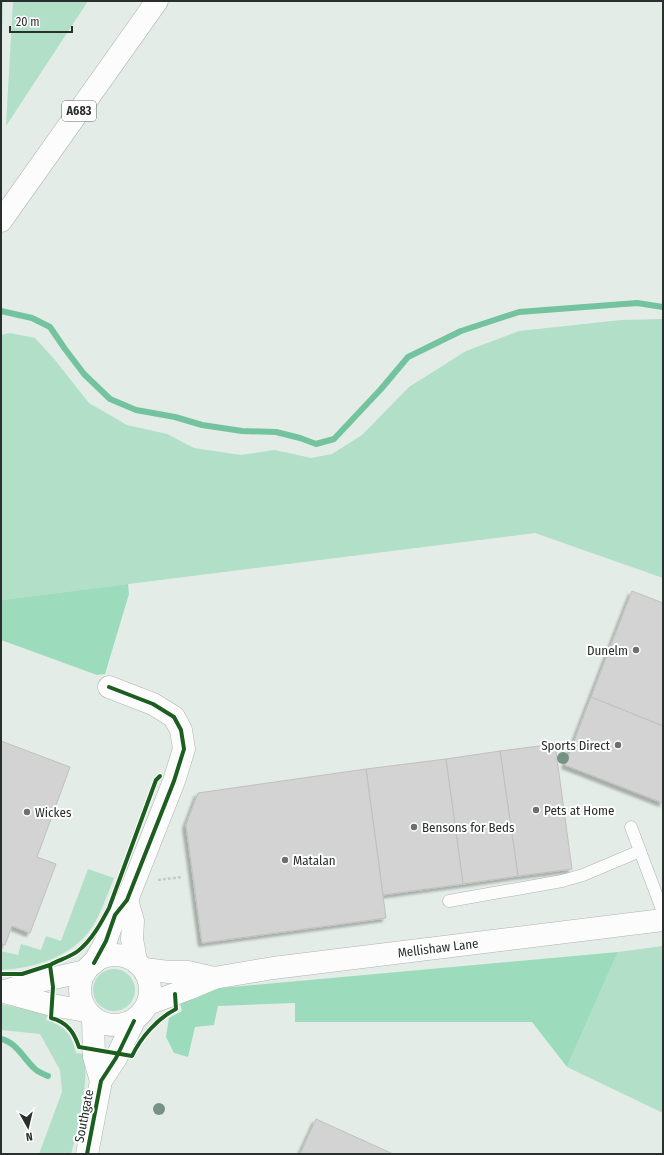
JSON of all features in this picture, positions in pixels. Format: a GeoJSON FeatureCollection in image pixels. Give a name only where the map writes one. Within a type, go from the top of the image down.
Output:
{"type":"FeatureCollection","features":[{"type":"Feature","properties":{"kind":"main road","name":"A683"},"geometry":{"type":"LineString","coordinates":[[1,221],[157,1]]}},
{"type":"Feature","properties":{"kind":"main road"},"geometry":{"type":"LineString","coordinates":[[109,687],[153,704],[174,717],[181,730],[184,749],[174,780],[127,900],[115,916],[106,942],[81,981],[80,992],[82,1001],[90,1014],[102,1023],[112,1025],[123,1025],[134,1021],[148,1004],[150,996],[151,987],[149,979],[140,965],[132,940],[133,921],[127,900]]}},
{"type":"Feature","properties":{"kind":"main road","name":"Mellishaw Lane"},"geometry":{"type":"LineString","coordinates":[[148,1004],[214,978],[273,968],[663,920]]}},
{"type":"Feature","properties":{"kind":"main road"},"geometry":{"type":"LineString","coordinates":[[3,991],[90,967],[103,957],[114,955],[125,956],[140,965]]}},
{"type":"Feature","properties":{"kind":"main road","name":"Mellishaw Lane"},"geometry":{"type":"LineString","coordinates":[[140,965],[169,972],[188,972],[214,978]]}},
{"type":"Feature","properties":{"kind":"main road"},"geometry":{"type":"LineString","coordinates":[[3,991],[46,1004],[90,1014]]}},
{"type":"Feature","properties":{"kind":"main road","name":"Southgate"},"geometry":{"type":"LineString","coordinates":[[90,1014],[94,1057],[101,1081]]}},
{"type":"Feature","properties":{"kind":"main road","name":"Southgate"},"geometry":{"type":"LineString","coordinates":[[87,1154],[101,1081],[116,1058],[134,1021]]}},
{"type":"Feature","properties":{"kind":"lane"},"geometry":{"type":"LineString","coordinates":[[631,827],[663,912]]}},
{"type":"Feature","properties":{"kind":"lane"},"geometry":{"type":"LineString","coordinates":[[449,901],[562,882],[583,876],[640,851]]}},
{"type":"Feature","properties":{"kind":"path"},"geometry":{"type":"LineString","coordinates":[[156,881],[182,877]]}},
{"type":"Feature","properties":{"kind":"green space"},"geometry":{"type":"Polygon","coordinates":[[[1,1],[3,1],[1,69],[1,1]]]}},
{"type":"Feature","properties":{"kind":"green space"},"geometry":{"type":"Polygon","coordinates":[[[13,1],[88,1],[6,126],[6,125],[13,1]]]}},
{"type":"Feature","properties":{"kind":"green space"},"geometry":{"type":"Polygon","coordinates":[[[663,319],[663,578],[535,533],[1,600],[1,335],[10,333],[35,338],[55,360],[89,403],[127,425],[167,434],[194,448],[241,455],[275,450],[311,458],[332,454],[362,435],[409,387],[466,351],[519,331],[621,320],[663,319]]]}},
{"type":"Feature","properties":{"kind":"green space"},"geometry":{"type":"Polygon","coordinates":[[[128,584],[129,594],[105,674],[97,675],[1,640],[1,600],[128,584]]]}},
{"type":"Feature","properties":{"kind":"green space"},"geometry":{"type":"Polygon","coordinates":[[[88,869],[114,878],[99,914],[92,928],[87,934],[69,950],[48,961],[25,967],[1,970],[1,951],[18,955],[21,944],[41,950],[46,936],[61,941],[88,869]]]}},
{"type":"Feature","properties":{"kind":"green space"},"geometry":{"type":"Polygon","coordinates":[[[663,946],[663,1113],[567,1067],[618,952],[663,946]]]}},
{"type":"Feature","properties":{"kind":"green space"},"geometry":{"type":"Polygon","coordinates":[[[618,952],[567,1067],[532,1022],[295,1022],[295,1003],[218,1006],[214,1025],[195,1027],[188,1057],[174,1053],[166,1037],[169,1018],[182,1011],[180,1002],[200,993],[221,988],[618,952]]]}},
{"type":"Feature","properties":{"kind":"green space"},"geometry":{"type":"Polygon","coordinates":[[[110,969],[118,969],[129,975],[135,986],[135,994],[129,1005],[118,1011],[110,1011],[99,1005],[93,994],[93,986],[99,975],[110,969]]]}},
{"type":"Feature","properties":{"kind":"green space"},"geometry":{"type":"Polygon","coordinates":[[[1,1004],[48,1014],[46,1020],[63,1028],[70,1036],[76,1053],[84,1054],[84,1091],[80,1118],[71,1154],[39,1154],[62,1092],[60,1070],[40,1034],[1,1030],[1,1004]]]}},
{"type":"Feature","properties":{"kind":"building","name":"Dunelm"},"geometry":{"type":"Polygon","coordinates":[[[632,591],[663,603],[663,726],[591,697],[632,591]]]}},
{"type":"Feature","properties":{"kind":"building","name":"Sports Direct"},"geometry":{"type":"Polygon","coordinates":[[[591,697],[663,726],[663,803],[565,765],[591,697]]]}},
{"type":"Feature","properties":{"kind":"building","name":"Wickes"},"geometry":{"type":"Polygon","coordinates":[[[1,741],[70,767],[37,857],[56,864],[30,933],[12,926],[5,945],[1,944],[1,741]]]}},
{"type":"Feature","properties":{"kind":"building","name":"Pets at Home"},"geometry":{"type":"Polygon","coordinates":[[[555,744],[572,869],[518,876],[500,751],[555,744]]]}},
{"type":"Feature","properties":{"kind":"building"},"geometry":{"type":"Polygon","coordinates":[[[500,751],[518,876],[463,884],[446,759],[500,751]]]}},
{"type":"Feature","properties":{"kind":"building","name":"Bensons for Beds"},"geometry":{"type":"Polygon","coordinates":[[[446,759],[463,884],[383,895],[366,769],[446,759]]]}},
{"type":"Feature","properties":{"kind":"building","name":"Matalan"},"geometry":{"type":"Polygon","coordinates":[[[366,769],[386,918],[202,943],[186,825],[198,793],[366,769]]]}},
{"type":"Feature","properties":{"kind":"building"},"geometry":{"type":"Polygon","coordinates":[[[316,1119],[393,1154],[300,1154],[316,1119]]]}},
{"type":"Feature","properties":{"kind":"waterway"},"geometry":{"type":"LineString","coordinates":[[1,311],[32,318],[50,327],[84,374],[110,399],[136,410],[175,417],[202,425],[242,431],[276,432],[316,444],[334,439],[381,389],[408,357],[461,331],[519,312],[637,303],[663,307]]}},
{"type":"Feature","properties":{"kind":"waterway"},"geometry":{"type":"LineString","coordinates":[[1,1039],[15,1047],[35,1069],[48,1076]]}},
{"type":"Feature","properties":{"kind":"cycle path"},"geometry":{"type":"LineString","coordinates":[[94,963],[106,941],[115,915],[127,900],[174,781],[184,749],[181,730],[174,717],[153,704],[109,687]]}},
{"type":"Feature","properties":{"kind":"cycle path"},"geometry":{"type":"LineString","coordinates":[[50,965],[72,955],[83,947],[92,937],[103,920],[109,908],[156,780],[160,776]]}},
{"type":"Feature","properties":{"kind":"cycle path"},"geometry":{"type":"LineString","coordinates":[[1,974],[22,974],[50,965],[53,987],[51,1018],[61,1022],[69,1028],[79,1047],[132,1056],[145,1035],[163,1017],[176,1009],[175,994]]}},
{"type":"Feature","properties":{"kind":"cycle path"},"geometry":{"type":"LineString","coordinates":[[87,1154],[101,1081],[116,1058],[134,1021]]}},
{"type":"Feature","properties":{"kind":"place","name":"Dunelm"},"geometry":{"type":"Point","coordinates":[636,650]}},
{"type":"Feature","properties":{"kind":"place","name":"Sports Direct"},"geometry":{"type":"Point","coordinates":[618,745]}},
{"type":"Feature","properties":{"kind":"place","name":"Pets at Home"},"geometry":{"type":"Point","coordinates":[536,810]}},
{"type":"Feature","properties":{"kind":"place","name":"Wickes"},"geometry":{"type":"Point","coordinates":[27,812]}},
{"type":"Feature","properties":{"kind":"place","name":"Bensons for Beds"},"geometry":{"type":"Point","coordinates":[414,827]}},
{"type":"Feature","properties":{"kind":"place","name":"Matalan"},"geometry":{"type":"Point","coordinates":[285,860]}}]}
